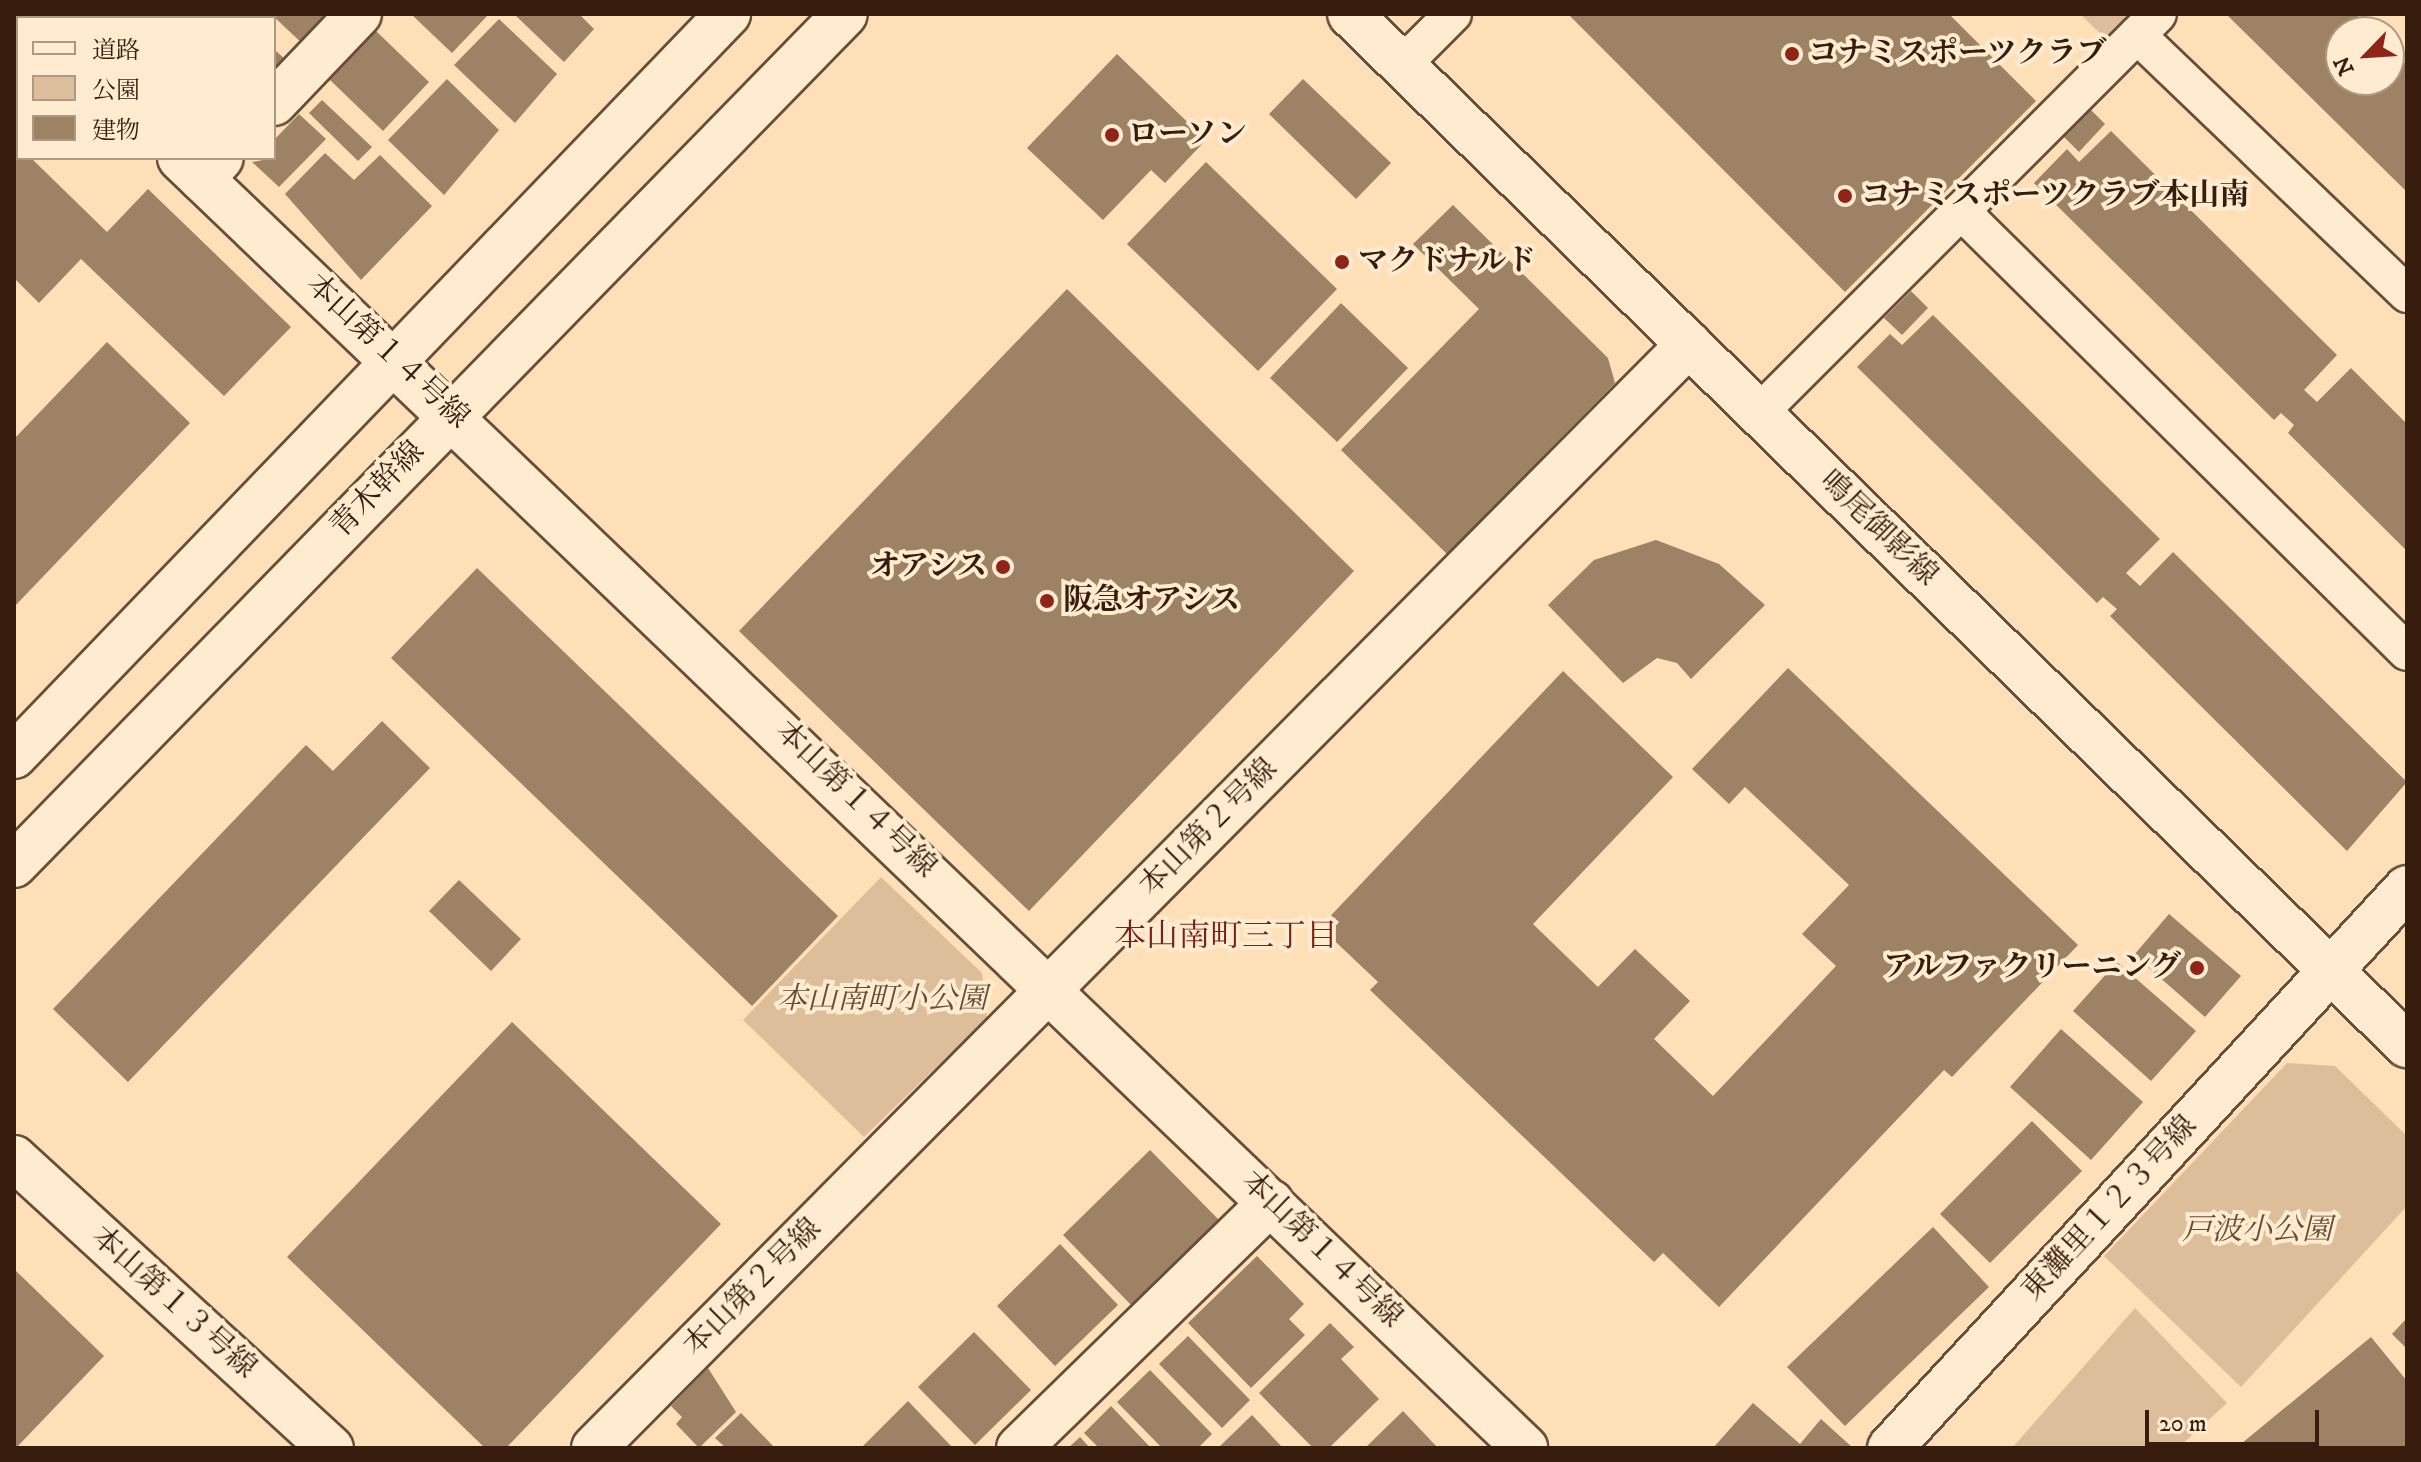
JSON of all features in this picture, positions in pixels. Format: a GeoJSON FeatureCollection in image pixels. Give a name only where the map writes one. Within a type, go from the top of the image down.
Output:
{"type":"FeatureCollection","features":[{"type":"Feature","properties":{"kind":"street"},"geometry":{"type":"LineString","coordinates":[[276,101],[359,14]]}},
{"type":"Feature","properties":{"kind":"street"},"geometry":{"type":"LineString","coordinates":[[14,756],[728,14]]}},
{"type":"Feature","properties":{"kind":"street","name":"青木幹線"},"geometry":{"type":"LineString","coordinates":[[14,865],[845,14]]}},
{"type":"Feature","properties":{"kind":"street","name":"鳴尾御影線"},"geometry":{"type":"LineString","coordinates":[[1350,14],[2407,1045]]}},
{"type":"Feature","properties":{"kind":"street","name":"本山第１４号線"},"geometry":{"type":"LineString","coordinates":[[201,165],[395,360],[1525,1448]]}},
{"type":"Feature","properties":{"kind":"street","name":"本山第２号線"},"geometry":{"type":"LineString","coordinates":[[594,1448],[1689,344]]}},
{"type":"Feature","properties":{"kind":"street","name":"東灘里１２３号線"},"geometry":{"type":"LineString","coordinates":[[1890,1448],[2407,888]]}},
{"type":"Feature","properties":{"kind":"street","name":"本山第１３号線"},"geometry":{"type":"LineString","coordinates":[[14,1158],[331,1448]]}},
{"type":"Feature","properties":{"kind":"street"},"geometry":{"type":"LineString","coordinates":[[1019,1448],[1271,1202]]}},
{"type":"Feature","properties":{"kind":"lane"},"geometry":{"type":"LineString","coordinates":[[1402,65],[1453,14]]}},
{"type":"Feature","properties":{"kind":"lane"},"geometry":{"type":"LineString","coordinates":[[1759,413],[2147,24],[2407,294]]}},
{"type":"Feature","properties":{"kind":"lane"},"geometry":{"type":"LineString","coordinates":[[1961,211],[2407,652]]}},
{"type":"Feature","properties":{"kind":"green space"},"geometry":{"type":"Polygon","coordinates":[[[2080,14],[2137,14],[2109,42],[2080,14]]]}},
{"type":"Feature","properties":{"kind":"green space","name":"本山南町小公園"},"geometry":{"type":"Polygon","coordinates":[[[881,877],[982,973],[987,1018],[864,1137],[743,1020],[881,877]]]}},
{"type":"Feature","properties":{"kind":"green space","name":"戸波小公園"},"geometry":{"type":"Polygon","coordinates":[[[2287,1063],[2335,1066],[2407,1136],[2407,1206],[2241,1387],[2104,1256],[2287,1063]]]}},
{"type":"Feature","properties":{"kind":"green space"},"geometry":{"type":"Polygon","coordinates":[[[2135,1308],[2227,1403],[2178,1448],[2012,1448],[2135,1308]]]}},
{"type":"Feature","properties":{"kind":"building"},"geometry":{"type":"Polygon","coordinates":[[[120,14],[220,14],[168,16],[118,16],[120,14]]]}},
{"type":"Feature","properties":{"kind":"building"},"geometry":{"type":"Polygon","coordinates":[[[271,14],[339,14],[307,48],[271,14]]]}},
{"type":"Feature","properties":{"kind":"building"},"geometry":{"type":"Polygon","coordinates":[[[411,14],[489,14],[452,53],[411,14]]]}},
{"type":"Feature","properties":{"kind":"building"},"geometry":{"type":"Polygon","coordinates":[[[514,14],[579,14],[594,29],[564,62],[514,14]]]}},
{"type":"Feature","properties":{"kind":"building","name":"コナミスポーツクラブ本山南"},"geometry":{"type":"Polygon","coordinates":[[[1568,14],[1949,14],[2036,101],[1845,292],[1568,14]]]}},
{"type":"Feature","properties":{"kind":"building"},"geometry":{"type":"Polygon","coordinates":[[[2226,14],[2356,14],[2358,16],[2325,16],[2325,96],[2405,96],[2405,63],[2407,65],[2407,192],[2226,14]]]}},
{"type":"Feature","properties":{"kind":"building"},"geometry":{"type":"Polygon","coordinates":[[[499,19],[557,74],[515,123],[454,65],[499,19]]]}},
{"type":"Feature","properties":{"kind":"building"},"geometry":{"type":"Polygon","coordinates":[[[376,31],[429,82],[383,131],[330,80],[376,31]]]}},
{"type":"Feature","properties":{"kind":"building"},"geometry":{"type":"Polygon","coordinates":[[[276,51],[289,63],[276,77],[276,51]]]}},
{"type":"Feature","properties":{"kind":"building"},"geometry":{"type":"Polygon","coordinates":[[[1117,54],[1206,140],[1165,183],[1151,170],[1103,220],[1027,148],[1117,54]]]}},
{"type":"Feature","properties":{"kind":"building"},"geometry":{"type":"Polygon","coordinates":[[[447,79],[499,130],[444,195],[388,140],[447,79]]]}},
{"type":"Feature","properties":{"kind":"building"},"geometry":{"type":"Polygon","coordinates":[[[1303,79],[1391,163],[1356,199],[1269,114],[1303,79]]]}},
{"type":"Feature","properties":{"kind":"building"},"geometry":{"type":"Polygon","coordinates":[[[322,100],[372,147],[358,161],[309,113],[322,100]]]}},
{"type":"Feature","properties":{"kind":"building"},"geometry":{"type":"Polygon","coordinates":[[[2088,107],[2105,124],[2079,152],[2061,134],[2088,107]]]}},
{"type":"Feature","properties":{"kind":"building"},"geometry":{"type":"Polygon","coordinates":[[[299,114],[326,139],[279,187],[252,162],[276,160],[276,138],[299,114]]]}},
{"type":"Feature","properties":{"kind":"building"},"geometry":{"type":"Polygon","coordinates":[[[2111,131],[2337,355],[2304,390],[2317,402],[2351,368],[2407,424],[2407,551],[2288,433],[2294,425],[2281,413],[2274,420],[2034,183],[2067,149],[2079,162],[2111,131]]]}},
{"type":"Feature","properties":{"kind":"building"},"geometry":{"type":"Polygon","coordinates":[[[14,142],[16,160],[33,160],[107,232],[148,189],[291,327],[224,396],[81,259],[39,303],[14,278],[14,142]]]}},
{"type":"Feature","properties":{"kind":"building"},"geometry":{"type":"Polygon","coordinates":[[[325,153],[354,180],[380,155],[432,206],[361,280],[285,194],[325,153]]]}},
{"type":"Feature","properties":{"kind":"building"},"geometry":{"type":"Polygon","coordinates":[[[1206,162],[1337,289],[1258,371],[1127,244],[1206,162]]]}},
{"type":"Feature","properties":{"kind":"building"},"geometry":{"type":"Polygon","coordinates":[[[1453,205],[1608,358],[1615,383],[1447,554],[1341,450],[1479,309],[1413,244],[1453,205]]]}},
{"type":"Feature","properties":{"kind":"building","name":"阪急オアシス"},"geometry":{"type":"Polygon","coordinates":[[[1067,289],[1354,571],[1029,911],[739,631],[1067,289]]]}},
{"type":"Feature","properties":{"kind":"building"},"geometry":{"type":"Polygon","coordinates":[[[1911,291],[1928,308],[1902,335],[1884,318],[1911,291]]]}},
{"type":"Feature","properties":{"kind":"building"},"geometry":{"type":"Polygon","coordinates":[[[1341,303],[1408,368],[1337,442],[1270,378],[1341,303]]]}},
{"type":"Feature","properties":{"kind":"building"},"geometry":{"type":"Polygon","coordinates":[[[1933,315],[2160,539],[2126,573],[2140,586],[2173,552],[2407,782],[2347,851],[2110,616],[2117,609],[2103,597],[2097,603],[1857,367],[1890,334],[1902,345],[1933,315]]]}},
{"type":"Feature","properties":{"kind":"building"},"geometry":{"type":"Polygon","coordinates":[[[107,342],[190,423],[14,607],[14,439],[107,342]]]}},
{"type":"Feature","properties":{"kind":"building"},"geometry":{"type":"Polygon","coordinates":[[[1656,540],[1719,564],[1765,605],[1691,679],[1677,663],[1657,658],[1623,683],[1548,605],[1594,560],[1656,540]]]}},
{"type":"Feature","properties":{"kind":"building"},"geometry":{"type":"Polygon","coordinates":[[[477,568],[838,916],[752,1006],[391,658],[477,568]]]}},
{"type":"Feature","properties":{"kind":"building"},"geometry":{"type":"Polygon","coordinates":[[[1788,668],[2078,945],[1952,1077],[1944,1070],[1719,1307],[1663,1253],[1654,1262],[1370,990],[1378,982],[1320,927],[1563,671],[1673,777],[1533,924],[1598,987],[1635,949],[1690,1001],[1654,1039],[1713,1096],[1836,966],[1802,934],[1849,885],[1745,787],[1729,804],[1692,769],[1788,668]]]}},
{"type":"Feature","properties":{"kind":"building"},"geometry":{"type":"Polygon","coordinates":[[[382,721],[430,768],[128,1082],[53,1009],[306,745],[333,771],[382,721]]]}},
{"type":"Feature","properties":{"kind":"building"},"geometry":{"type":"Polygon","coordinates":[[[459,880],[521,939],[491,971],[429,911],[459,880]]]}},
{"type":"Feature","properties":{"kind":"building"},"geometry":{"type":"Polygon","coordinates":[[[2169,914],[2241,976],[2205,1017],[2134,955],[2169,914]]]}},
{"type":"Feature","properties":{"kind":"building"},"geometry":{"type":"Polygon","coordinates":[[[2117,962],[2196,1031],[2151,1081],[2073,1011],[2117,962]]]}},
{"type":"Feature","properties":{"kind":"building"},"geometry":{"type":"Polygon","coordinates":[[[512,1022],[721,1224],[506,1448],[485,1448],[287,1257],[512,1022]]]}},
{"type":"Feature","properties":{"kind":"building"},"geometry":{"type":"Polygon","coordinates":[[[2061,1029],[2143,1102],[2091,1160],[2010,1087],[2061,1029]]]}},
{"type":"Feature","properties":{"kind":"building"},"geometry":{"type":"Polygon","coordinates":[[[2032,1121],[2082,1171],[1990,1263],[1940,1214],[2032,1121]]]}},
{"type":"Feature","properties":{"kind":"building"},"geometry":{"type":"Polygon","coordinates":[[[1150,1150],[1221,1222],[1134,1308],[1063,1235],[1150,1150]]]}},
{"type":"Feature","properties":{"kind":"building"},"geometry":{"type":"Polygon","coordinates":[[[1933,1227],[1989,1287],[1845,1426],[1787,1367],[1933,1227]]]}},
{"type":"Feature","properties":{"kind":"building"},"geometry":{"type":"Polygon","coordinates":[[[1060,1244],[1118,1305],[1055,1366],[997,1306],[1060,1244]]]}},
{"type":"Feature","properties":{"kind":"building"},"geometry":{"type":"Polygon","coordinates":[[[1257,1256],[1304,1304],[1289,1319],[1305,1335],[1251,1388],[1188,1323],[1257,1256]]]}},
{"type":"Feature","properties":{"kind":"building"},"geometry":{"type":"Polygon","coordinates":[[[14,1269],[104,1356],[16,1448],[14,1448],[14,1269]]]}},
{"type":"Feature","properties":{"kind":"building"},"geometry":{"type":"Polygon","coordinates":[[[2407,1318],[2407,1349],[2392,1334],[2407,1318]]]}},
{"type":"Feature","properties":{"kind":"building"},"geometry":{"type":"Polygon","coordinates":[[[1330,1323],[1354,1347],[1341,1359],[1379,1399],[1329,1448],[1313,1448],[1259,1393],[1330,1323]]]}},
{"type":"Feature","properties":{"kind":"building"},"geometry":{"type":"Polygon","coordinates":[[[974,1332],[1031,1390],[975,1445],[918,1387],[974,1332]]]}},
{"type":"Feature","properties":{"kind":"building"},"geometry":{"type":"Polygon","coordinates":[[[1188,1336],[1250,1400],[1222,1428],[1159,1364],[1188,1336]]]}},
{"type":"Feature","properties":{"kind":"building"},"geometry":{"type":"Polygon","coordinates":[[[2371,1337],[2407,1381],[2407,1448],[2236,1448],[2371,1337]]]}},
{"type":"Feature","properties":{"kind":"building"},"geometry":{"type":"Polygon","coordinates":[[[708,1368],[736,1412],[699,1448],[676,1424],[682,1417],[671,1406],[708,1368]]]}},
{"type":"Feature","properties":{"kind":"building"},"geometry":{"type":"Polygon","coordinates":[[[1150,1370],[1212,1434],[1198,1448],[1162,1448],[1117,1402],[1150,1370]]]}},
{"type":"Feature","properties":{"kind":"building"},"geometry":{"type":"Polygon","coordinates":[[[908,1401],[953,1448],[861,1448],[908,1401]]]}},
{"type":"Feature","properties":{"kind":"building"},"geometry":{"type":"Polygon","coordinates":[[[1753,1403],[1800,1444],[1821,1419],[1853,1448],[1713,1448],[1753,1403]]]}},
{"type":"Feature","properties":{"kind":"building"},"geometry":{"type":"Polygon","coordinates":[[[1111,1406],[1151,1448],[1099,1448],[1084,1433],[1111,1406]]]}},
{"type":"Feature","properties":{"kind":"building"},"geometry":{"type":"Polygon","coordinates":[[[1403,1411],[1438,1448],[1365,1448],[1403,1411]]]}},
{"type":"Feature","properties":{"kind":"building"},"geometry":{"type":"Polygon","coordinates":[[[741,1413],[775,1448],[726,1448],[715,1438],[741,1413]]]}},
{"type":"Feature","properties":{"kind":"building"},"geometry":{"type":"Polygon","coordinates":[[[1252,1415],[1283,1448],[1218,1448],[1252,1415]]]}},
{"type":"Feature","properties":{"kind":"building"},"geometry":{"type":"Polygon","coordinates":[[[1080,1437],[1090,1448],[1068,1448],[1080,1437]]]}},
{"type":"Feature","properties":{"kind":"place","name":"コナミスポーツクラブ"},"geometry":{"type":"Point","coordinates":[1792,54]}},
{"type":"Feature","properties":{"kind":"place","name":"ローソン"},"geometry":{"type":"Point","coordinates":[1112,135]}},
{"type":"Feature","properties":{"kind":"place","name":"コナミスポーツクラブ本山南"},"geometry":{"type":"Point","coordinates":[1845,196]}},
{"type":"Feature","properties":{"kind":"place","name":"マクドナルド"},"geometry":{"type":"Point","coordinates":[1342,262]}},
{"type":"Feature","properties":{"kind":"place","name":"オアシス"},"geometry":{"type":"Point","coordinates":[1003,567]}},
{"type":"Feature","properties":{"kind":"place","name":"阪急オアシス"},"geometry":{"type":"Point","coordinates":[1047,601]}},
{"type":"Feature","properties":{"kind":"place","name":"アルファクリーニング"},"geometry":{"type":"Point","coordinates":[2197,968]}},
{"type":"Feature","properties":{"kind":"district","name":"本山南町三丁目"},"geometry":{"type":"Point","coordinates":[1226,937]}}]}
